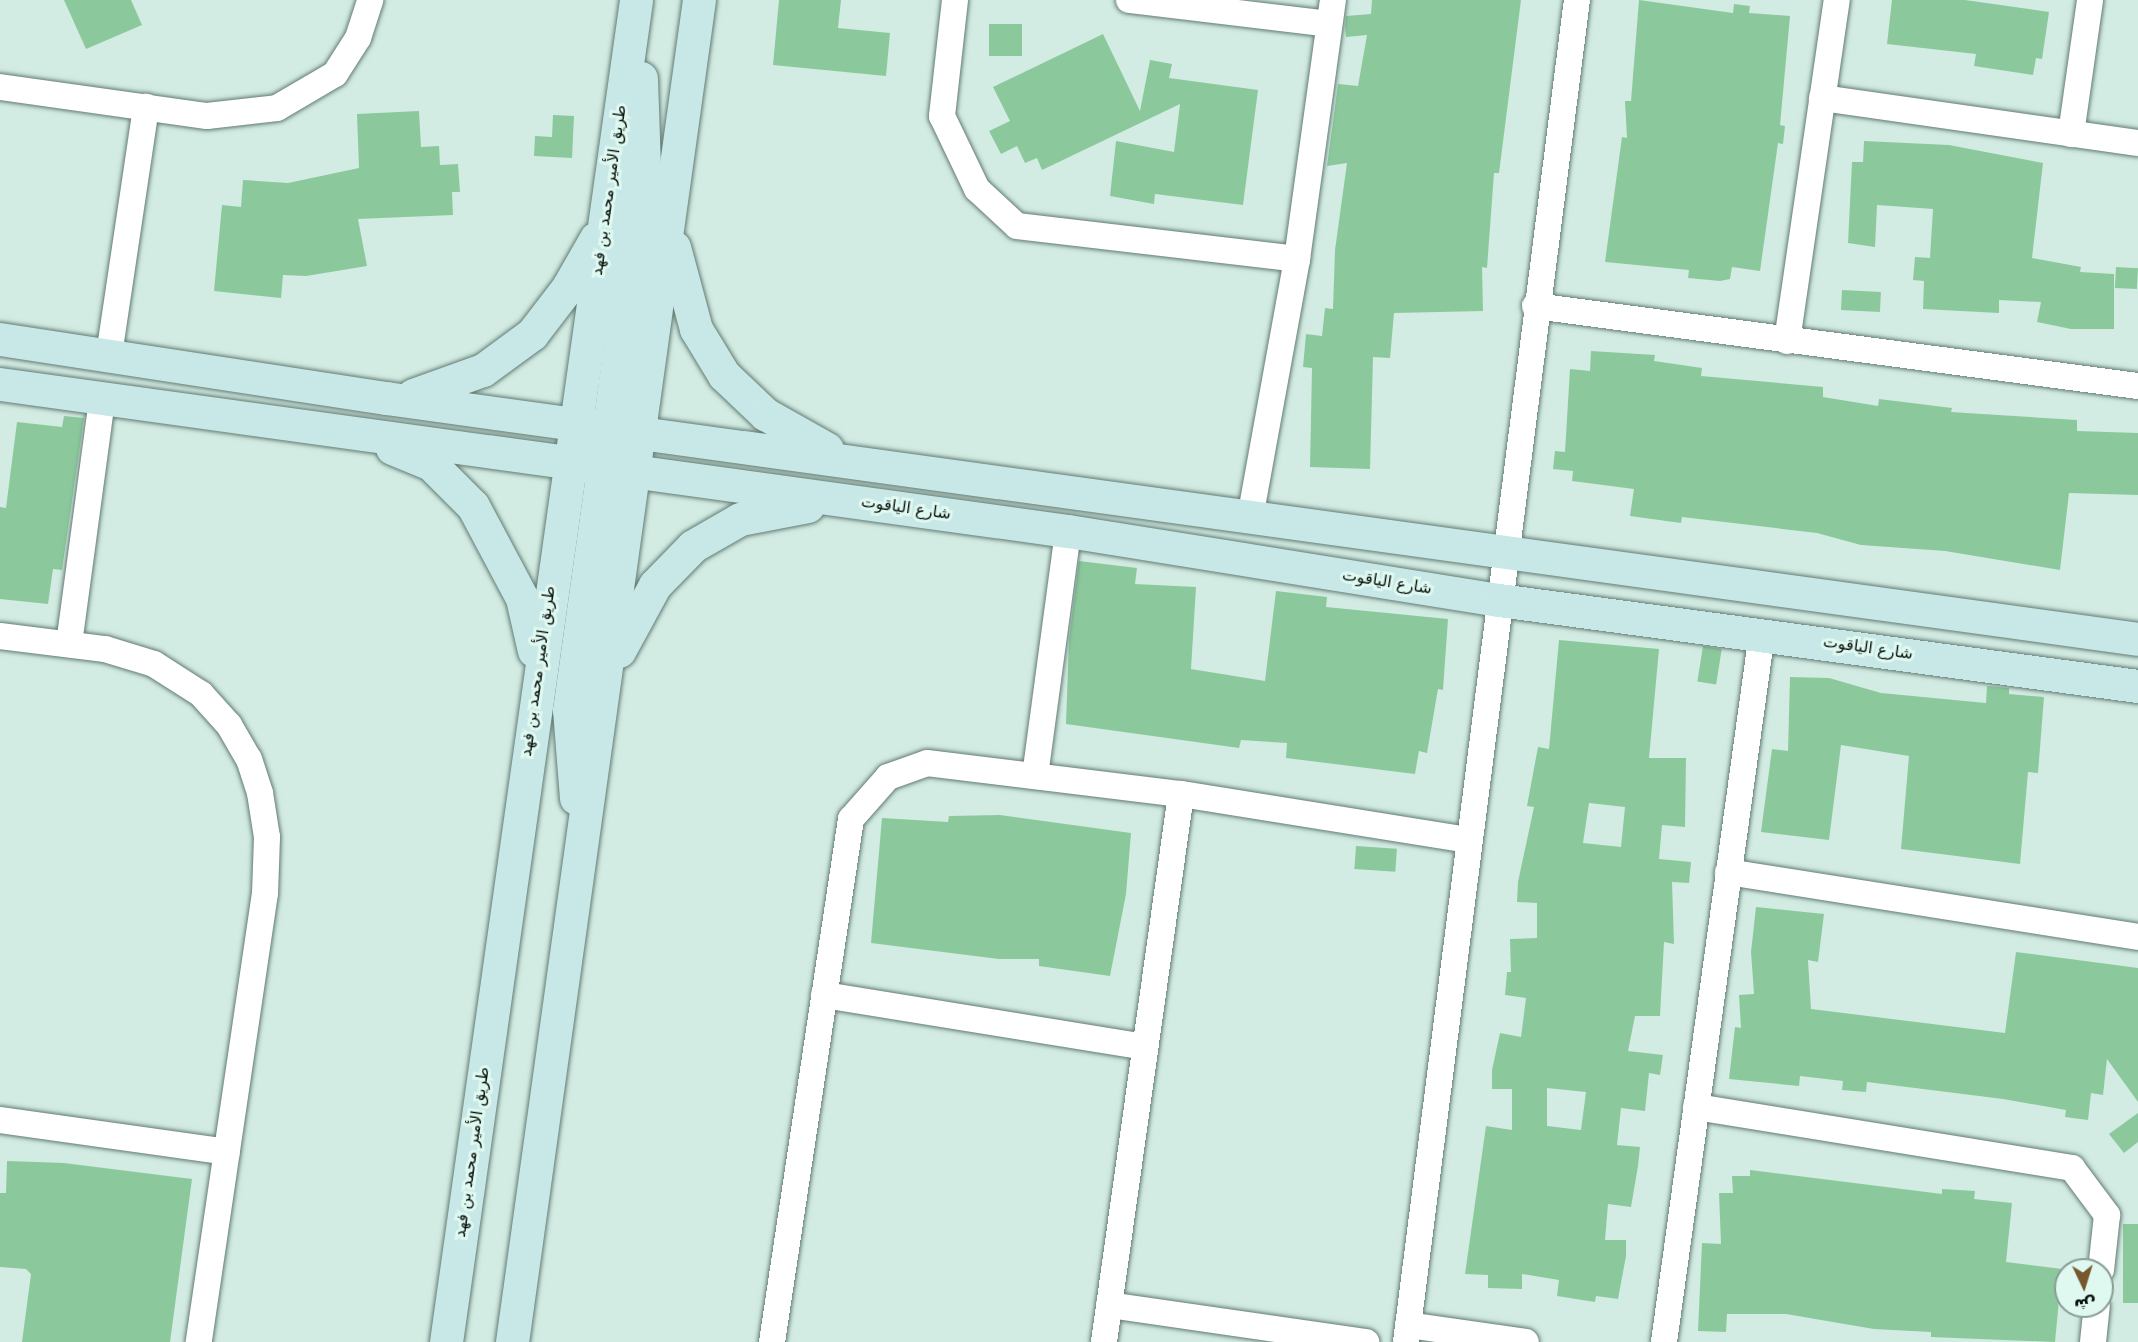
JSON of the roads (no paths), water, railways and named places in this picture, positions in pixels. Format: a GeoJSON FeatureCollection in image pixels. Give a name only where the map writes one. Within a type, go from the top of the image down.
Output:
{"type":"FeatureCollection","features":[{"type":"Feature","properties":{"kind":"street"},"geometry":{"type":"LineString","coordinates":[[0,87],[147,107],[245,115],[277,108],[307,94],[335,74],[358,38],[370,0]]}},
{"type":"Feature","properties":{"kind":"street"},"geometry":{"type":"LineString","coordinates":[[581,859],[569,710],[644,166],[637,0]]}},
{"type":"Feature","properties":{"kind":"street","name":"طريق الأمير محمد بن فهد"},"geometry":{"type":"LineString","coordinates":[[512,1342],[608,672],[605,221],[637,0]]}},
{"type":"Feature","properties":{"kind":"street","name":"طريق الأمير محمد بن فهد"},"geometry":{"type":"LineString","coordinates":[[446,1342],[568,462],[642,430],[699,0]]}},
{"type":"Feature","properties":{"kind":"street"},"geometry":{"type":"LineString","coordinates":[[955,0],[942,116],[977,189],[1017,226],[1297,259]]}},
{"type":"Feature","properties":{"kind":"street"},"geometry":{"type":"LineString","coordinates":[[1129,0],[1331,12],[1297,259],[1250,518]]}},
{"type":"Feature","properties":{"kind":"street"},"geometry":{"type":"LineString","coordinates":[[1526,1342],[1407,1333],[1535,306],[1577,0]]}},
{"type":"Feature","properties":{"kind":"street"},"geometry":{"type":"LineString","coordinates":[[1787,341],[1837,0]]}},
{"type":"Feature","properties":{"kind":"street"},"geometry":{"type":"LineString","coordinates":[[2071,134],[2090,0]]}},
{"type":"Feature","properties":{"kind":"street"},"geometry":{"type":"LineString","coordinates":[[1822,98],[2138,144]]}},
{"type":"Feature","properties":{"kind":"street"},"geometry":{"type":"LineString","coordinates":[[109,355],[147,107]]}},
{"type":"Feature","properties":{"kind":"street"},"geometry":{"type":"LineString","coordinates":[[0,339],[386,398],[426,393],[458,383],[509,354],[552,310],[605,221]]}},
{"type":"Feature","properties":{"kind":"street"},"geometry":{"type":"LineString","coordinates":[[670,230],[696,329],[724,375],[765,414],[844,458]]}},
{"type":"Feature","properties":{"kind":"street"},"geometry":{"type":"LineString","coordinates":[[1535,306],[2138,386]]}},
{"type":"Feature","properties":{"kind":"street"},"geometry":{"type":"LineString","coordinates":[[0,384],[102,400],[568,462]]}},
{"type":"Feature","properties":{"kind":"street","name":"شارع الياقوت"},"geometry":{"type":"LineString","coordinates":[[386,398],[847,500],[1068,531],[1499,600],[1762,633],[2138,686]]}},
{"type":"Feature","properties":{"kind":"street"},"geometry":{"type":"LineString","coordinates":[[69,644],[102,400]]}},
{"type":"Feature","properties":{"kind":"street"},"geometry":{"type":"LineString","coordinates":[[642,430],[1250,518],[2138,639]]}},
{"type":"Feature","properties":{"kind":"street"},"geometry":{"type":"LineString","coordinates":[[360,434],[430,464],[473,506],[522,598],[538,671]]}},
{"type":"Feature","properties":{"kind":"street"},"geometry":{"type":"LineString","coordinates":[[608,672],[655,585],[693,546],[740,519],[847,500]]}},
{"type":"Feature","properties":{"kind":"street"},"geometry":{"type":"LineString","coordinates":[[1035,776],[1068,531]]}},
{"type":"Feature","properties":{"kind":"street"},"geometry":{"type":"LineString","coordinates":[[1664,1342],[1762,633]]}},
{"type":"Feature","properties":{"kind":"street"},"geometry":{"type":"LineString","coordinates":[[0,636],[105,649],[154,664],[201,694],[229,724],[253,770],[267,837],[265,893],[199,1342]]}},
{"type":"Feature","properties":{"kind":"street"},"geometry":{"type":"LineString","coordinates":[[772,1342],[851,819],[888,777],[927,763],[1181,794],[1469,840]]}},
{"type":"Feature","properties":{"kind":"street"},"geometry":{"type":"LineString","coordinates":[[1104,1342],[1181,794]]}},
{"type":"Feature","properties":{"kind":"street"},"geometry":{"type":"LineString","coordinates":[[1728,872],[2138,937]]}},
{"type":"Feature","properties":{"kind":"street"},"geometry":{"type":"LineString","coordinates":[[824,995],[1145,1047]]}},
{"type":"Feature","properties":{"kind":"street"},"geometry":{"type":"LineString","coordinates":[[1696,1107],[2072,1168],[2107,1215],[2102,1258]]}},
{"type":"Feature","properties":{"kind":"street"},"geometry":{"type":"LineString","coordinates":[[0,1120],[227,1152]]}},
{"type":"Feature","properties":{"kind":"street"},"geometry":{"type":"LineString","coordinates":[[1109,1305],[1366,1342]]}},
{"type":"Feature","properties":{"kind":"street"},"geometry":{"type":"LineString","coordinates":[[2093,1342],[2096,1318]]}}]}
